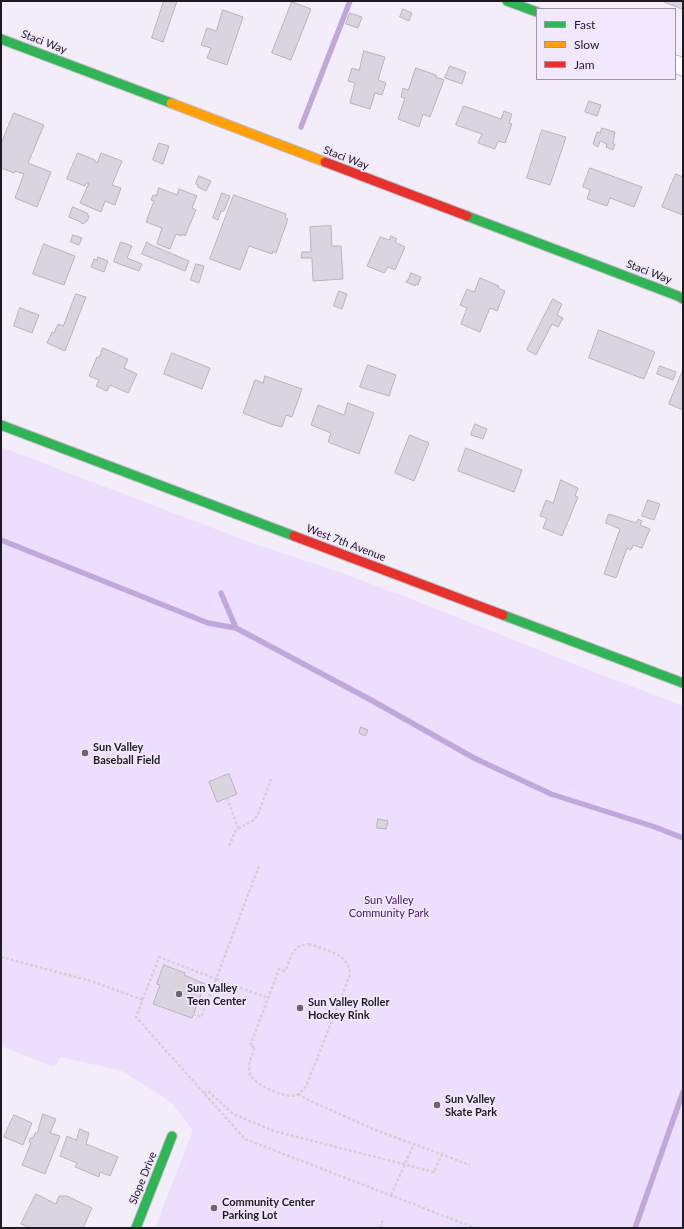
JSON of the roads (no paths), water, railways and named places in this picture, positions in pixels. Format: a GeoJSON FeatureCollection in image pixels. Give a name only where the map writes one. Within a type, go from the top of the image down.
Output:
{"type":"FeatureCollection","features":[{"type":"Feature","properties":{"kind":"street"},"geometry":{"type":"LineString","coordinates":[[507,1],[536,12]]}},
{"type":"Feature","properties":{"kind":"street","name":"Staci Way"},"geometry":{"type":"LineString","coordinates":[[1,39],[683,299]]}},
{"type":"Feature","properties":{"kind":"street","name":"West 7th Avenue"},"geometry":{"type":"LineString","coordinates":[[1,425],[683,683]]}},
{"type":"Feature","properties":{"kind":"street","name":"Slope Drive"},"geometry":{"type":"LineString","coordinates":[[136,1228],[172,1136]]}},
{"type":"Feature","properties":{"kind":"waterway"},"geometry":{"type":"LineString","coordinates":[[301,127],[350,1]]}},
{"type":"Feature","properties":{"kind":"waterway"},"geometry":{"type":"LineString","coordinates":[[1,540],[208,623],[236,628],[371,700],[474,758],[551,794],[655,827],[683,838]]}},
{"type":"Feature","properties":{"kind":"waterway"},"geometry":{"type":"LineString","coordinates":[[221,593],[236,628]]}},
{"type":"Feature","properties":{"kind":"waterway"},"geometry":{"type":"LineString","coordinates":[[635,1228],[683,1092]]}},
{"type":"Feature","properties":{"kind":"place","name":"Sun Valley Baseball Field"},"geometry":{"type":"Point","coordinates":[85,753]}},
{"type":"Feature","properties":{"kind":"place","name":"Sun Valley Teen Center"},"geometry":{"type":"Point","coordinates":[179,994]}},
{"type":"Feature","properties":{"kind":"place","name":"Sun Valley Roller Hockey Rink"},"geometry":{"type":"Point","coordinates":[300,1008]}},
{"type":"Feature","properties":{"kind":"place","name":"Sun Valley Skate Park"},"geometry":{"type":"Point","coordinates":[437,1105]}},
{"type":"Feature","properties":{"kind":"place","name":"Community Center Parking Lot"},"geometry":{"type":"Point","coordinates":[214,1208]}},
{"type":"Feature","properties":{"kind":"park label","name":"Sun Valley Community Park"},"geometry":{"type":"Point","coordinates":[389,906]}}]}
